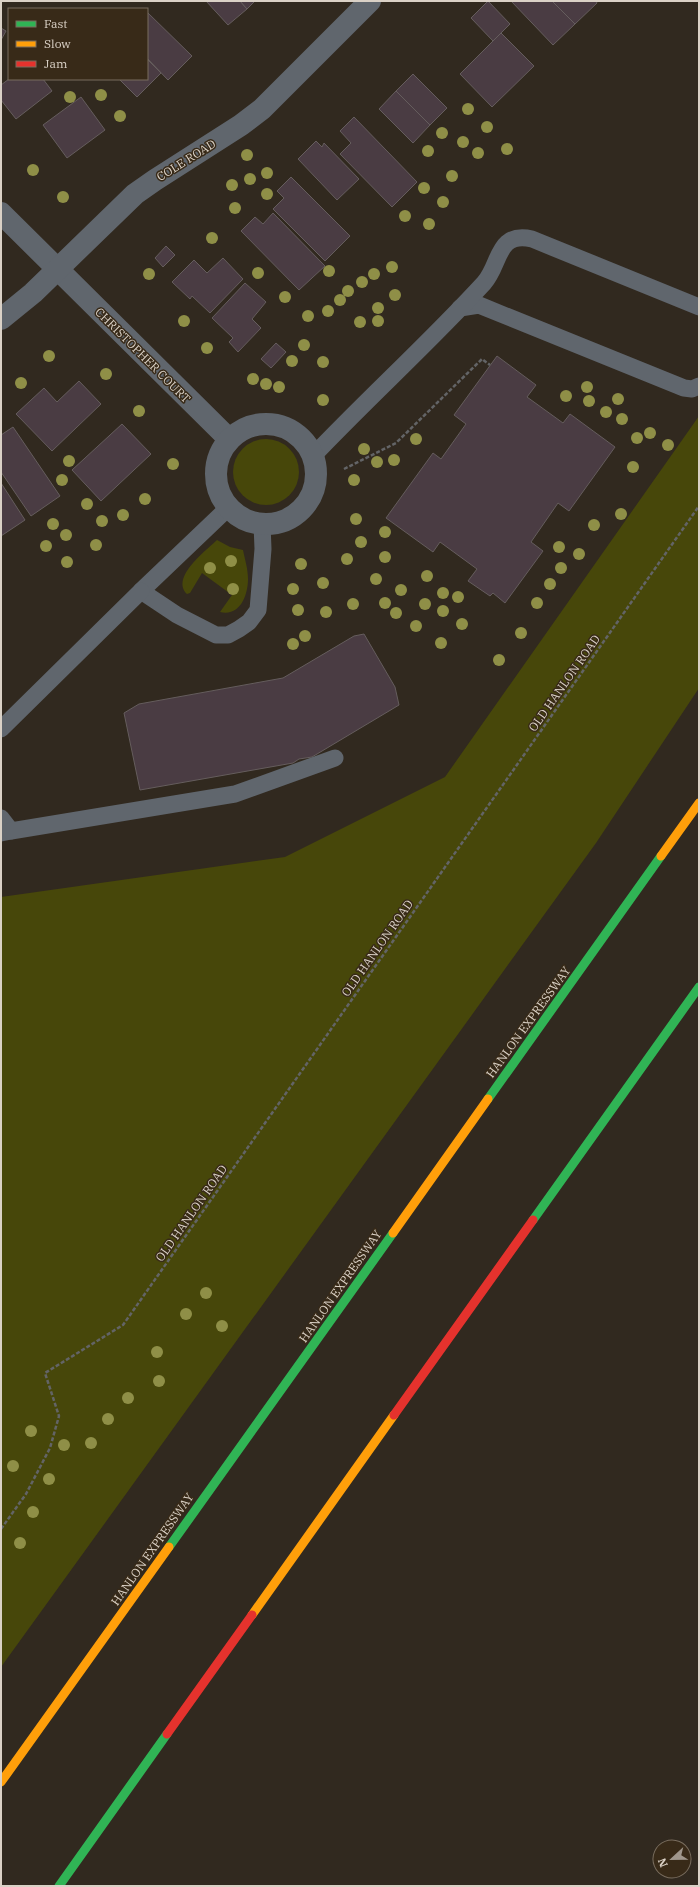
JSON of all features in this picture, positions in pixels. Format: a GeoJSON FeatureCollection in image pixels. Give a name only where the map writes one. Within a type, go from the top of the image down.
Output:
{"type":"FeatureCollection","features":[{"type":"Feature","properties":{"kind":"highway","name":"HANLON EXPRESSWAY"},"geometry":{"type":"LineString","coordinates":[[1,1782],[699,803]]}},
{"type":"Feature","properties":{"kind":"highway"},"geometry":{"type":"LineString","coordinates":[[59,1886],[699,987]]}},
{"type":"Feature","properties":{"kind":"street","name":"COLE ROAD"},"geometry":{"type":"LineString","coordinates":[[1,319],[33,293],[59,269],[135,194],[262,110],[370,1]]}},
{"type":"Feature","properties":{"kind":"street","name":"CHRISTOPHER COURT"},"geometry":{"type":"LineString","coordinates":[[1,213],[59,269],[228,439]]}},
{"type":"Feature","properties":{"kind":"street"},"geometry":{"type":"LineString","coordinates":[[258,424],[273,424],[288,428],[301,437],[313,456],[316,480],[312,495],[303,508],[292,517],[277,523],[262,524],[249,521],[238,516],[220,495],[216,480],[216,465],[221,450],[228,439],[243,429],[258,424]]}},
{"type":"Feature","properties":{"kind":"lane"},"geometry":{"type":"LineString","coordinates":[[313,456],[486,281],[505,244],[514,238],[522,237],[532,239],[699,307]]}},
{"type":"Feature","properties":{"kind":"lane"},"geometry":{"type":"LineString","coordinates":[[460,308],[479,305],[684,388],[692,389],[699,386]]}},
{"type":"Feature","properties":{"kind":"lane"},"geometry":{"type":"LineString","coordinates":[[1,729],[141,591],[229,507]]}},
{"type":"Feature","properties":{"kind":"lane"},"geometry":{"type":"LineString","coordinates":[[141,591],[176,614],[216,635],[228,635],[239,629],[249,622],[258,610],[263,549],[262,524]]}},
{"type":"Feature","properties":{"kind":"lane"},"geometry":{"type":"LineString","coordinates":[[4,827],[235,794],[335,758]]}},
{"type":"Feature","properties":{"kind":"path"},"geometry":{"type":"LineString","coordinates":[[344,469],[396,443],[482,359],[490,365]]}},
{"type":"Feature","properties":{"kind":"path","name":"OLD HANLON ROAD"},"geometry":{"type":"LineString","coordinates":[[1,1529],[26,1494],[50,1448],[59,1416],[45,1373],[123,1325],[699,506]]}},
{"type":"Feature","properties":{"kind":"shaded area"},"geometry":{"type":"Polygon","coordinates":[[[699,416],[699,688],[596,843],[1,1667],[1,897],[285,857],[445,777],[699,416]]]}},
{"type":"Feature","properties":{"kind":"shaded area"},"geometry":{"type":"Polygon","coordinates":[[[266,439],[279,442],[289,449],[296,459],[299,472],[296,485],[289,495],[279,502],[266,505],[253,502],[243,495],[236,485],[233,472],[236,459],[243,449],[253,442],[266,439]]]}},
{"type":"Feature","properties":{"kind":"shaded area"},"geometry":{"type":"Polygon","coordinates":[[[217,540],[230,547],[243,550],[248,572],[248,585],[242,603],[238,608],[227,613],[220,612],[232,595],[202,573],[190,593],[187,594],[183,587],[183,580],[186,572],[192,564],[217,540]]]}},
{"type":"Feature","properties":{"kind":"building"},"geometry":{"type":"Polygon","coordinates":[[[206,1],[240,1],[247,9],[228,25],[206,1]]]}},
{"type":"Feature","properties":{"kind":"building"},"geometry":{"type":"Polygon","coordinates":[[[240,1],[255,1],[247,9],[240,1]]]}},
{"type":"Feature","properties":{"kind":"building"},"geometry":{"type":"Polygon","coordinates":[[[488,1],[510,24],[493,41],[471,18],[488,1]]]}},
{"type":"Feature","properties":{"kind":"building"},"geometry":{"type":"Polygon","coordinates":[[[511,1],[552,1],[575,24],[553,45],[511,1]]]}},
{"type":"Feature","properties":{"kind":"building"},"geometry":{"type":"Polygon","coordinates":[[[552,1],[596,1],[597,3],[575,24],[552,1]]]}},
{"type":"Feature","properties":{"kind":"building"},"geometry":{"type":"Polygon","coordinates":[[[148,13],[192,56],[168,80],[148,59],[148,13]]]}},
{"type":"Feature","properties":{"kind":"building"},"geometry":{"type":"Polygon","coordinates":[[[1,28],[6,31],[1,40],[1,28]]]}},
{"type":"Feature","properties":{"kind":"building"},"geometry":{"type":"Polygon","coordinates":[[[501,33],[534,66],[492,107],[460,74],[501,33]]]}},
{"type":"Feature","properties":{"kind":"building"},"geometry":{"type":"Polygon","coordinates":[[[148,60],[161,73],[137,97],[120,80],[148,80],[148,60]]]}},
{"type":"Feature","properties":{"kind":"building"},"geometry":{"type":"Polygon","coordinates":[[[413,74],[447,108],[430,125],[396,91],[413,74]]]}},
{"type":"Feature","properties":{"kind":"building"},"geometry":{"type":"Polygon","coordinates":[[[8,80],[44,80],[52,91],[16,119],[1,100],[1,85],[8,80]]]}},
{"type":"Feature","properties":{"kind":"building"},"geometry":{"type":"Polygon","coordinates":[[[396,91],[430,125],[413,143],[379,109],[396,91]]]}},
{"type":"Feature","properties":{"kind":"building"},"geometry":{"type":"Polygon","coordinates":[[[81,97],[105,130],[67,158],[43,125],[81,97]]]}},
{"type":"Feature","properties":{"kind":"building"},"geometry":{"type":"Polygon","coordinates":[[[354,117],[417,182],[392,207],[340,154],[351,143],[340,131],[354,117]]]}},
{"type":"Feature","properties":{"kind":"building"},"geometry":{"type":"Polygon","coordinates":[[[316,141],[322,147],[324,143],[359,179],[337,200],[298,159],[316,141]]]}},
{"type":"Feature","properties":{"kind":"building"},"geometry":{"type":"Polygon","coordinates":[[[291,177],[350,236],[325,261],[273,209],[284,198],[277,191],[291,177]]]}},
{"type":"Feature","properties":{"kind":"building"},"geometry":{"type":"Polygon","coordinates":[[[273,213],[325,266],[299,290],[241,231],[255,217],[263,224],[273,213]]]}},
{"type":"Feature","properties":{"kind":"building"},"geometry":{"type":"Polygon","coordinates":[[[166,246],[175,255],[163,267],[155,258],[166,246]]]}},
{"type":"Feature","properties":{"kind":"building"},"geometry":{"type":"Polygon","coordinates":[[[223,258],[243,279],[210,313],[192,296],[190,299],[172,282],[194,260],[207,273],[223,258]]]}},
{"type":"Feature","properties":{"kind":"building"},"geometry":{"type":"Polygon","coordinates":[[[245,283],[266,302],[252,319],[261,328],[238,352],[229,342],[233,338],[212,318],[245,283]]]}},
{"type":"Feature","properties":{"kind":"building"},"geometry":{"type":"Polygon","coordinates":[[[276,343],[286,352],[271,368],[261,359],[276,343]]]}},
{"type":"Feature","properties":{"kind":"building"},"geometry":{"type":"Polygon","coordinates":[[[497,356],[536,385],[527,397],[563,423],[570,414],[615,447],[569,511],[558,503],[531,542],[543,551],[505,603],[493,593],[490,596],[468,581],[477,569],[440,542],[433,552],[386,518],[433,453],[441,459],[466,424],[454,415],[497,356]]]}},
{"type":"Feature","properties":{"kind":"building"},"geometry":{"type":"Polygon","coordinates":[[[79,381],[101,404],[52,451],[16,414],[44,388],[57,402],[79,381]]]}},
{"type":"Feature","properties":{"kind":"building"},"geometry":{"type":"Polygon","coordinates":[[[122,424],[151,454],[101,501],[72,470],[122,424]]]}},
{"type":"Feature","properties":{"kind":"building"},"geometry":{"type":"Polygon","coordinates":[[[13,427],[60,496],[31,516],[1,472],[1,435],[13,427]]]}},
{"type":"Feature","properties":{"kind":"building"},"geometry":{"type":"Polygon","coordinates":[[[1,483],[25,520],[1,536],[1,483]]]}},
{"type":"Feature","properties":{"kind":"building"},"geometry":{"type":"Polygon","coordinates":[[[364,634],[395,687],[399,705],[312,757],[299,759],[293,763],[140,790],[124,713],[139,704],[283,678],[354,636],[364,634]]]}},
{"type":"Feature","properties":{"kind":"traffic: fast"},"geometry":{"type":"LineString","coordinates":[[488,1099],[661,856]]}},
{"type":"Feature","properties":{"kind":"traffic: fast"},"geometry":{"type":"LineString","coordinates":[[533,1220],[699,987]]}},
{"type":"Feature","properties":{"kind":"traffic: fast"},"geometry":{"type":"LineString","coordinates":[[169,1547],[393,1233]]}},
{"type":"Feature","properties":{"kind":"traffic: fast"},"geometry":{"type":"LineString","coordinates":[[59,1886],[167,1734]]}},
{"type":"Feature","properties":{"kind":"traffic: slow"},"geometry":{"type":"LineString","coordinates":[[661,856],[699,803]]}},
{"type":"Feature","properties":{"kind":"traffic: slow"},"geometry":{"type":"LineString","coordinates":[[393,1233],[488,1099]]}},
{"type":"Feature","properties":{"kind":"traffic: slow"},"geometry":{"type":"LineString","coordinates":[[252,1615],[394,1415]]}},
{"type":"Feature","properties":{"kind":"traffic: slow"},"geometry":{"type":"LineString","coordinates":[[1,1782],[169,1547]]}},
{"type":"Feature","properties":{"kind":"traffic: jam"},"geometry":{"type":"LineString","coordinates":[[394,1415],[533,1220]]}},
{"type":"Feature","properties":{"kind":"traffic: jam"},"geometry":{"type":"LineString","coordinates":[[167,1734],[252,1615]]}}]}
